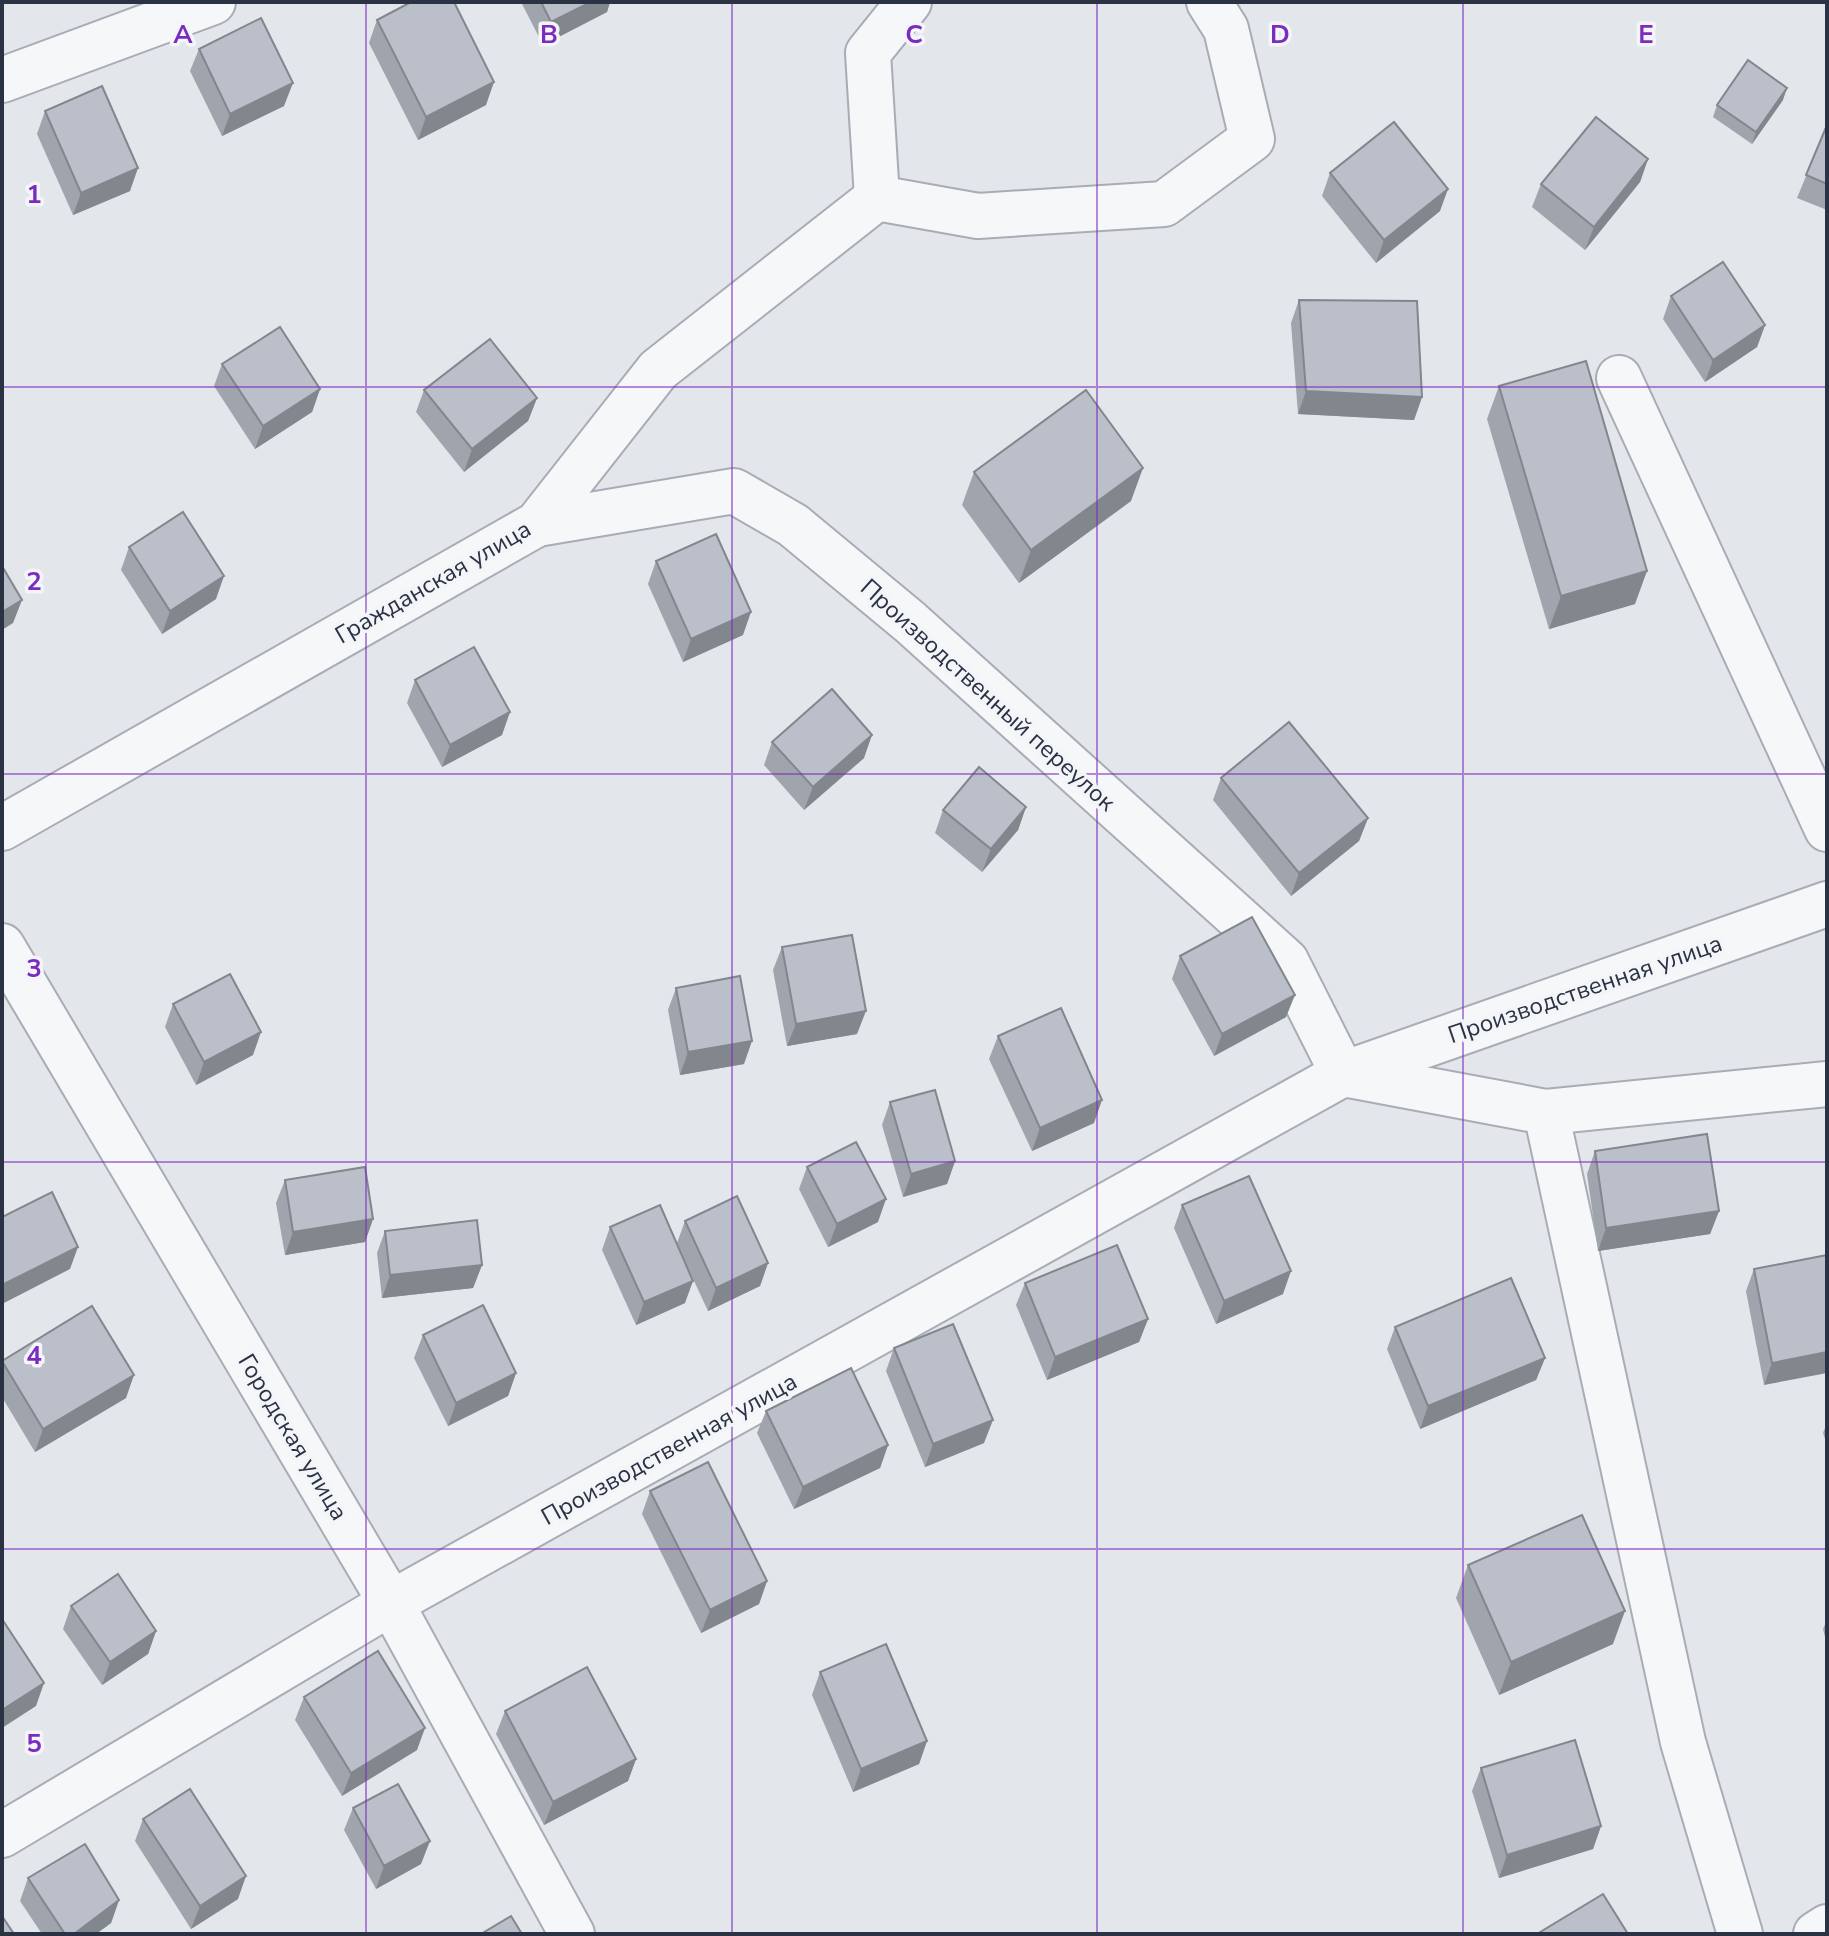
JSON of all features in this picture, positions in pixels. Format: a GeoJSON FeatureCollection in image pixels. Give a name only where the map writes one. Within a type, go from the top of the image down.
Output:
{"type":"FeatureCollection","features":[{"type":"Feature","properties":{"kind":"street"},"geometry":{"type":"LineString","coordinates":[[2,80],[213,2]]}},
{"type":"Feature","properties":{"kind":"street"},"geometry":{"type":"LineString","coordinates":[[909,2],[868,53],[877,198],[978,216],[1164,204],[1252,139],[1226,29],[1209,2]]}},
{"type":"Feature","properties":{"kind":"street","name":"Гражданская улица"},"geometry":{"type":"LineString","coordinates":[[2,828],[537,524],[658,370],[877,198]]}},
{"type":"Feature","properties":{"kind":"street"},"geometry":{"type":"LineString","coordinates":[[1619,378],[1827,829]]}},
{"type":"Feature","properties":{"kind":"street","name":"Производственный переулок"},"geometry":{"type":"LineString","coordinates":[[537,524],[734,491],[793,525],[910,622],[1286,961],[1343,1074]]}},
{"type":"Feature","properties":{"kind":"street","name":"Производственная улица"},"geometry":{"type":"LineString","coordinates":[[2,1835],[391,1603],[1343,1074],[1827,904]]}},
{"type":"Feature","properties":{"kind":"street","name":"Городская улица"},"geometry":{"type":"LineString","coordinates":[[2,946],[391,1603],[572,1934]]}},
{"type":"Feature","properties":{"kind":"street"},"geometry":{"type":"LineString","coordinates":[[1343,1074],[1546,1112],[1827,1084]]}},
{"type":"Feature","properties":{"kind":"street"},"geometry":{"type":"LineString","coordinates":[[1546,1112],[1683,1742],[1740,1934]]}},
{"type":"Feature","properties":{"kind":"street"},"geometry":{"type":"LineString","coordinates":[[1816,1934],[1827,1927]]}},
{"type":"Feature","properties":{"kind":"building"},"geometry":{"type":"Polygon","coordinates":[[[411,2],[454,2],[494,82],[426,117],[377,20],[411,2]]]}},
{"type":"Feature","properties":{"kind":"building"},"geometry":{"type":"Polygon","coordinates":[[[541,2],[591,2],[551,22],[541,2]]]}},
{"type":"Feature","properties":{"kind":"building"},"geometry":{"type":"Polygon","coordinates":[[[261,18],[293,83],[230,114],[199,49],[261,18]]]}},
{"type":"Feature","properties":{"kind":"building"},"geometry":{"type":"Polygon","coordinates":[[[1748,60],[1787,88],[1756,132],[1717,105],[1748,60]]]}},
{"type":"Feature","properties":{"kind":"building"},"geometry":{"type":"Polygon","coordinates":[[[102,86],[138,168],[81,193],[45,111],[102,86]]]}},
{"type":"Feature","properties":{"kind":"building"},"geometry":{"type":"Polygon","coordinates":[[[1596,117],[1648,159],[1594,227],[1541,184],[1596,117]]]}},
{"type":"Feature","properties":{"kind":"building"},"geometry":{"type":"Polygon","coordinates":[[[1394,122],[1448,189],[1384,240],[1330,173],[1394,122]]]}},
{"type":"Feature","properties":{"kind":"building"},"geometry":{"type":"Polygon","coordinates":[[[1827,125],[1827,184],[1806,175],[1827,125]]]}},
{"type":"Feature","properties":{"kind":"building"},"geometry":{"type":"Polygon","coordinates":[[[1723,262],[1765,325],[1713,360],[1671,296],[1723,262]]]}},
{"type":"Feature","properties":{"kind":"building"},"geometry":{"type":"Polygon","coordinates":[[[1299,300],[1417,301],[1422,397],[1306,391],[1299,300]]]}},
{"type":"Feature","properties":{"kind":"building"},"geometry":{"type":"Polygon","coordinates":[[[280,327],[320,389],[263,426],[222,364],[280,327]]]}},
{"type":"Feature","properties":{"kind":"building"},"geometry":{"type":"Polygon","coordinates":[[[490,339],[537,398],[472,449],[424,390],[490,339]]]}},
{"type":"Feature","properties":{"kind":"building"},"geometry":{"type":"Polygon","coordinates":[[[1586,361],[1647,571],[1561,596],[1499,386],[1586,361]]]}},
{"type":"Feature","properties":{"kind":"building"},"geometry":{"type":"Polygon","coordinates":[[[1086,390],[1143,468],[1031,550],[974,472],[1086,390]]]}},
{"type":"Feature","properties":{"kind":"building"},"geometry":{"type":"Polygon","coordinates":[[[183,512],[224,576],[170,611],[129,547],[183,512]]]}},
{"type":"Feature","properties":{"kind":"building"},"geometry":{"type":"Polygon","coordinates":[[[716,534],[751,612],[691,639],[656,561],[716,534]]]}},
{"type":"Feature","properties":{"kind":"building"},"geometry":{"type":"Polygon","coordinates":[[[2,566],[22,600],[2,612],[2,566]]]}},
{"type":"Feature","properties":{"kind":"building"},"geometry":{"type":"Polygon","coordinates":[[[474,647],[510,712],[450,745],[415,680],[474,647]]]}},
{"type":"Feature","properties":{"kind":"building"},"geometry":{"type":"Polygon","coordinates":[[[832,689],[872,735],[813,787],[772,742],[832,689]]]}},
{"type":"Feature","properties":{"kind":"building"},"geometry":{"type":"Polygon","coordinates":[[[1289,722],[1368,818],[1299,873],[1221,778],[1289,722]]]}},
{"type":"Feature","properties":{"kind":"building"},"geometry":{"type":"Polygon","coordinates":[[[979,767],[1026,807],[991,849],[943,810],[979,767]]]}},
{"type":"Feature","properties":{"kind":"building"},"geometry":{"type":"Polygon","coordinates":[[[1252,917],[1295,995],[1222,1034],[1180,956],[1252,917]]]}},
{"type":"Feature","properties":{"kind":"building"},"geometry":{"type":"Polygon","coordinates":[[[852,935],[866,1011],[796,1024],[782,947],[852,935]]]}},
{"type":"Feature","properties":{"kind":"building"},"geometry":{"type":"Polygon","coordinates":[[[230,974],[261,1032],[204,1062],[173,1004],[230,974]]]}},
{"type":"Feature","properties":{"kind":"building"},"geometry":{"type":"Polygon","coordinates":[[[740,976],[752,1041],[688,1052],[676,988],[740,976]]]}},
{"type":"Feature","properties":{"kind":"building"},"geometry":{"type":"Polygon","coordinates":[[[1061,1008],[1102,1100],[1040,1128],[998,1036],[1061,1008]]]}},
{"type":"Feature","properties":{"kind":"building"},"geometry":{"type":"Polygon","coordinates":[[[935,1090],[955,1161],[911,1174],[890,1102],[935,1090]]]}},
{"type":"Feature","properties":{"kind":"building"},"geometry":{"type":"Polygon","coordinates":[[[1707,1134],[1719,1211],[1606,1228],[1595,1151],[1707,1134]]]}},
{"type":"Feature","properties":{"kind":"building"},"geometry":{"type":"Polygon","coordinates":[[[856,1142],[886,1199],[837,1224],[807,1167],[856,1142]]]}},
{"type":"Feature","properties":{"kind":"building"},"geometry":{"type":"Polygon","coordinates":[[[365,1167],[373,1219],[293,1232],[285,1180],[365,1167]]]}},
{"type":"Feature","properties":{"kind":"building"},"geometry":{"type":"Polygon","coordinates":[[[1249,1176],[1291,1271],[1224,1301],[1182,1205],[1249,1176]]]}},
{"type":"Feature","properties":{"kind":"building"},"geometry":{"type":"Polygon","coordinates":[[[52,1192],[78,1247],[2,1285],[2,1217],[52,1192]]]}},
{"type":"Feature","properties":{"kind":"building"},"geometry":{"type":"Polygon","coordinates":[[[737,1196],[768,1263],[716,1288],[685,1221],[737,1196]]]}},
{"type":"Feature","properties":{"kind":"building"},"geometry":{"type":"Polygon","coordinates":[[[660,1205],[693,1281],[644,1302],[610,1227],[660,1205]]]}},
{"type":"Feature","properties":{"kind":"building"},"geometry":{"type":"Polygon","coordinates":[[[477,1220],[482,1265],[390,1275],[385,1231],[477,1220]]]}},
{"type":"Feature","properties":{"kind":"building"},"geometry":{"type":"Polygon","coordinates":[[[1117,1245],[1148,1319],[1055,1357],[1025,1283],[1117,1245]]]}},
{"type":"Feature","properties":{"kind":"building"},"geometry":{"type":"Polygon","coordinates":[[[1827,1255],[1827,1352],[1772,1363],[1754,1269],[1827,1255]]]}},
{"type":"Feature","properties":{"kind":"building"},"geometry":{"type":"Polygon","coordinates":[[[1511,1278],[1545,1358],[1428,1406],[1395,1327],[1511,1278]]]}},
{"type":"Feature","properties":{"kind":"building"},"geometry":{"type":"Polygon","coordinates":[[[483,1305],[516,1373],[456,1403],[423,1335],[483,1305]]]}},
{"type":"Feature","properties":{"kind":"building"},"geometry":{"type":"Polygon","coordinates":[[[92,1306],[134,1375],[43,1429],[2,1361],[92,1306]]]}},
{"type":"Feature","properties":{"kind":"building"},"geometry":{"type":"Polygon","coordinates":[[[953,1324],[993,1420],[933,1444],[894,1348],[953,1324]]]}},
{"type":"Feature","properties":{"kind":"building"},"geometry":{"type":"Polygon","coordinates":[[[851,1368],[888,1445],[803,1487],[766,1411],[851,1368]]]}},
{"type":"Feature","properties":{"kind":"building"},"geometry":{"type":"Polygon","coordinates":[[[708,1462],[767,1581],[710,1610],[650,1491],[708,1462]]]}},
{"type":"Feature","properties":{"kind":"building"},"geometry":{"type":"Polygon","coordinates":[[[1582,1515],[1625,1611],[1511,1662],[1468,1565],[1582,1515]]]}},
{"type":"Feature","properties":{"kind":"building"},"geometry":{"type":"Polygon","coordinates":[[[118,1574],[156,1631],[110,1662],[71,1606],[118,1574]]]}},
{"type":"Feature","properties":{"kind":"building"},"geometry":{"type":"Polygon","coordinates":[[[2,1619],[44,1683],[2,1710],[2,1619]]]}},
{"type":"Feature","properties":{"kind":"building"},"geometry":{"type":"Polygon","coordinates":[[[886,1644],[927,1741],[861,1769],[820,1672],[886,1644]]]}},
{"type":"Feature","properties":{"kind":"building"},"geometry":{"type":"Polygon","coordinates":[[[378,1651],[425,1728],[351,1773],[304,1697],[378,1651]]]}},
{"type":"Feature","properties":{"kind":"building"},"geometry":{"type":"Polygon","coordinates":[[[587,1667],[636,1759],[553,1802],[505,1711],[587,1667]]]}},
{"type":"Feature","properties":{"kind":"building"},"geometry":{"type":"Polygon","coordinates":[[[1575,1740],[1601,1826],[1507,1855],[1481,1768],[1575,1740]]]}},
{"type":"Feature","properties":{"kind":"building"},"geometry":{"type":"Polygon","coordinates":[[[398,1784],[430,1841],[384,1866],[353,1808],[398,1784]]]}},
{"type":"Feature","properties":{"kind":"building"},"geometry":{"type":"Polygon","coordinates":[[[190,1789],[246,1876],[200,1906],[143,1819],[190,1789]]]}},
{"type":"Feature","properties":{"kind":"building"},"geometry":{"type":"Polygon","coordinates":[[[85,1844],[119,1900],[74,1934],[65,1934],[28,1878],[85,1844]]]}},
{"type":"Feature","properties":{"kind":"building"},"geometry":{"type":"Polygon","coordinates":[[[1603,1894],[1628,1934],[1537,1934],[1603,1894]]]}},
{"type":"Feature","properties":{"kind":"building"},"geometry":{"type":"Polygon","coordinates":[[[2,1916],[14,1934],[2,1934],[2,1916]]]}},
{"type":"Feature","properties":{"kind":"building"},"geometry":{"type":"Polygon","coordinates":[[[511,1916],[522,1934],[481,1934],[511,1916]]]}}]}
